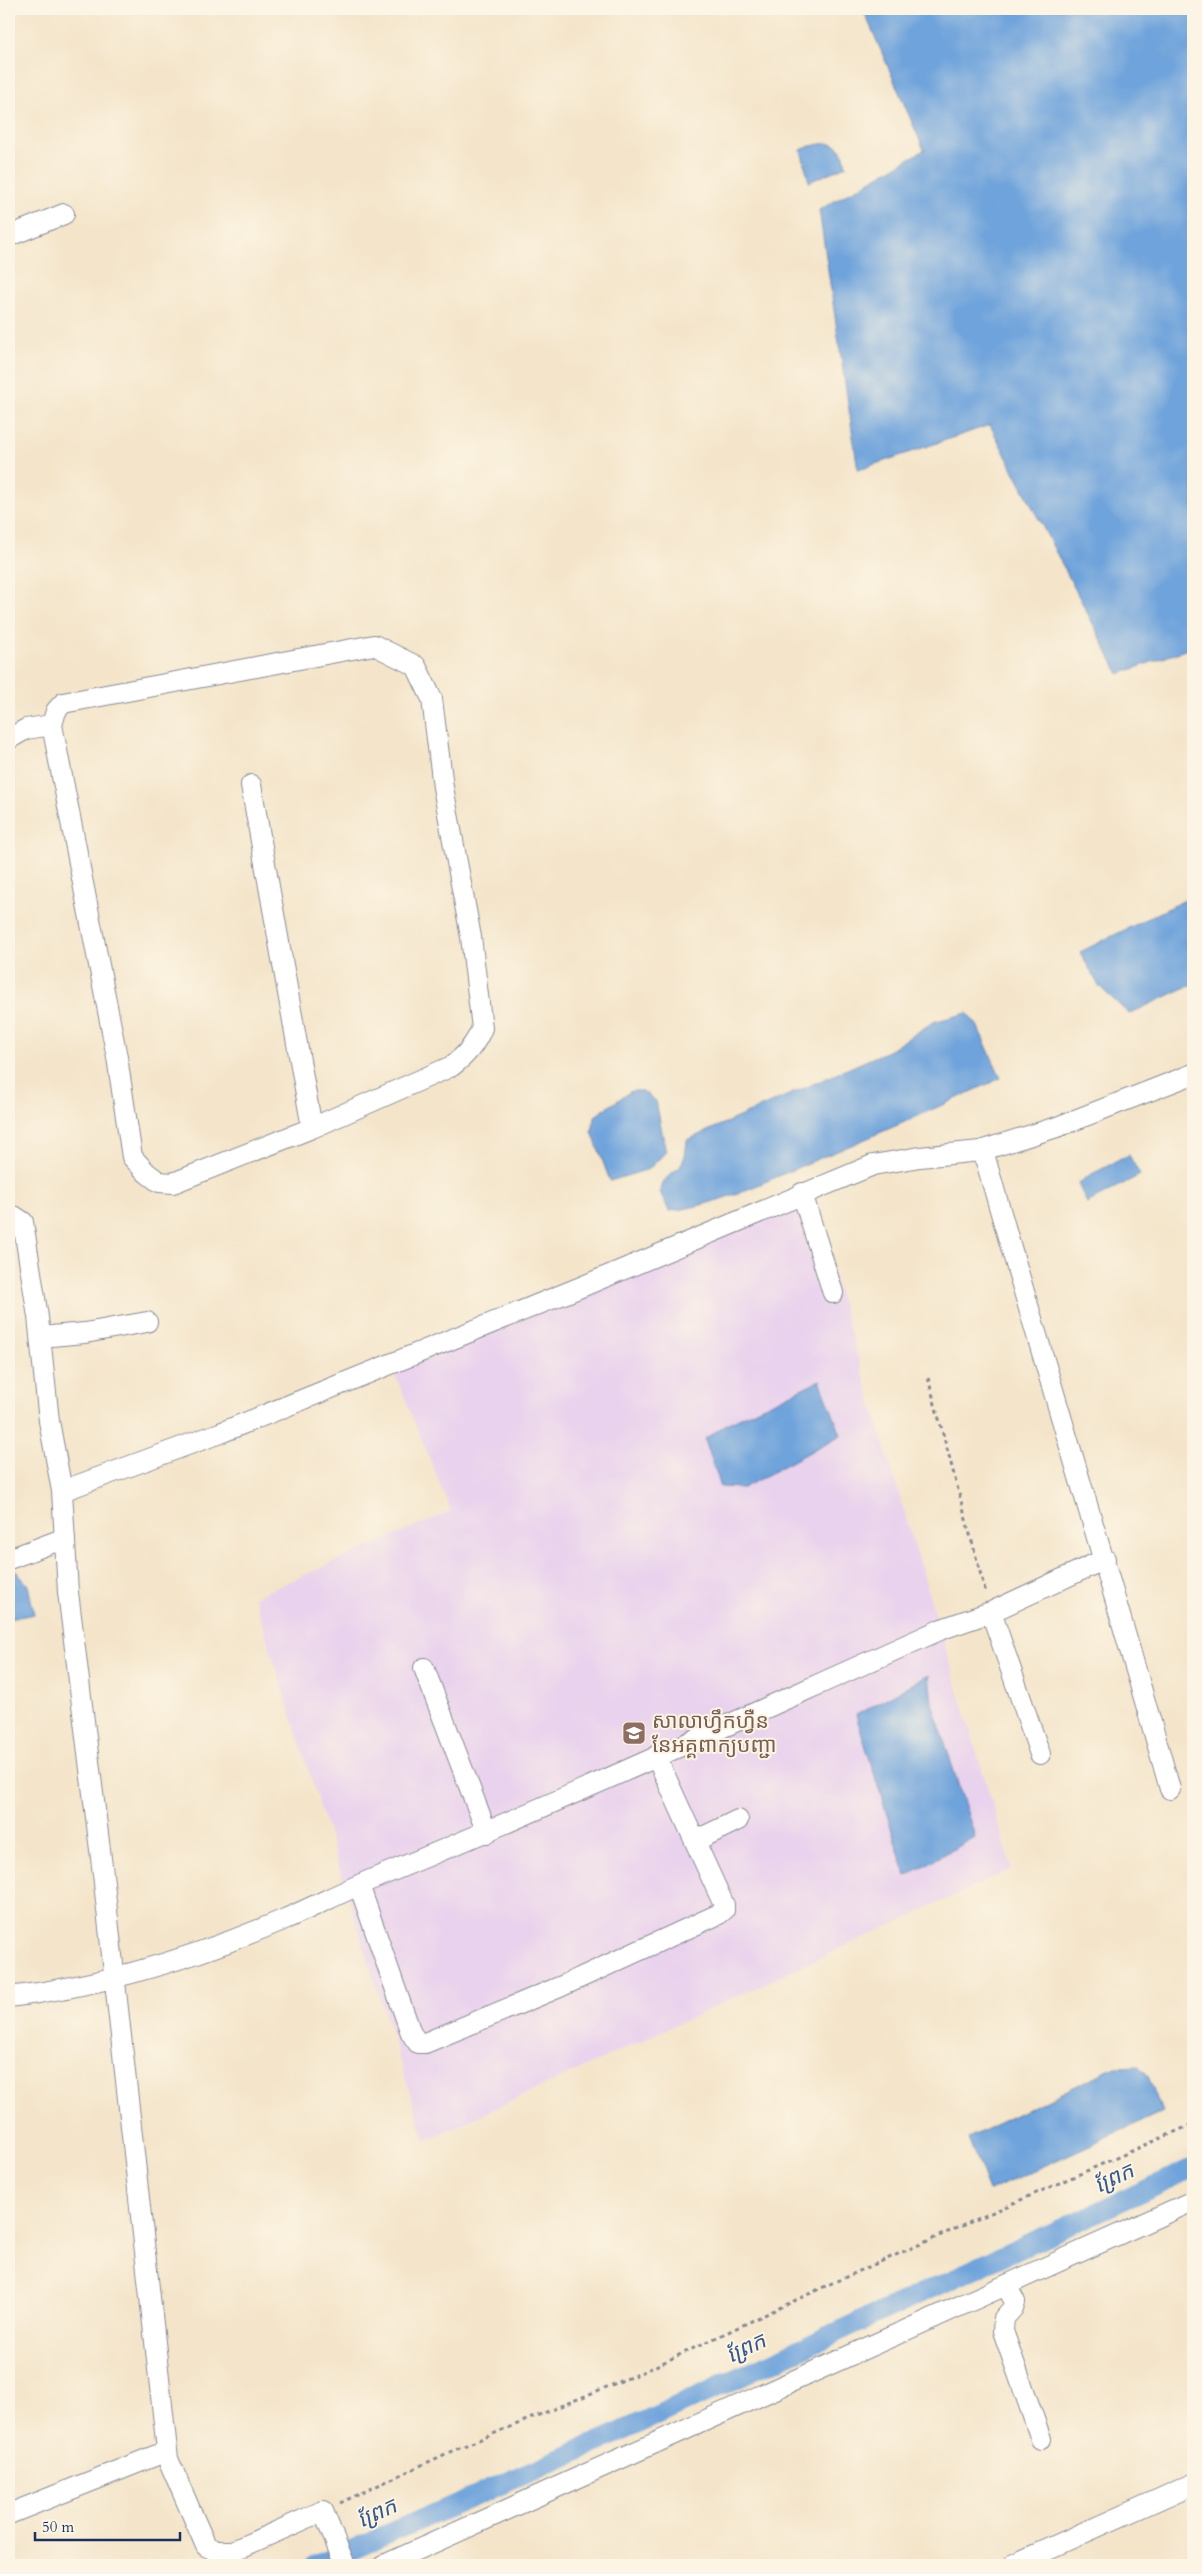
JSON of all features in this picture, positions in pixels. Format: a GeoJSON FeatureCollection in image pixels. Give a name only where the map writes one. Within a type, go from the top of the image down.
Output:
{"type":"FeatureCollection","features":[{"type":"Feature","properties":{"kind":"street"},"geometry":{"type":"LineString","coordinates":[[9,236],[64,214]]}},
{"type":"Feature","properties":{"kind":"street"},"geometry":{"type":"LineString","coordinates":[[374,645],[416,666],[432,699],[443,787],[471,937],[482,1028],[476,1042],[466,1055],[452,1066],[312,1128],[173,1183],[159,1182],[132,1157],[118,1057],[52,725],[56,711],[63,703],[374,645]]}},
{"type":"Feature","properties":{"kind":"street"},"geometry":{"type":"LineString","coordinates":[[9,739],[18,727],[52,725]]}},
{"type":"Feature","properties":{"kind":"street"},"geometry":{"type":"LineString","coordinates":[[251,785],[312,1128]]}},
{"type":"Feature","properties":{"kind":"street"},"geometry":{"type":"LineString","coordinates":[[62,1491],[220,1433],[581,1287],[802,1193],[873,1165],[920,1157],[980,1151],[1057,1127],[1193,1074]]}},
{"type":"Feature","properties":{"kind":"street"},"geometry":{"type":"LineString","coordinates":[[980,1151],[986,1161],[1042,1356],[1105,1559],[1170,1789]]}},
{"type":"Feature","properties":{"kind":"street"},"geometry":{"type":"LineString","coordinates":[[802,1193],[834,1293]]}},
{"type":"Feature","properties":{"kind":"street"},"geometry":{"type":"LineString","coordinates":[[9,1217],[14,1216],[23,1222],[40,1337],[49,1421],[62,1491],[68,1592],[115,1978],[168,2459],[206,2546],[216,2551],[233,2551],[323,2511],[330,2534],[345,2565]]}},
{"type":"Feature","properties":{"kind":"street"},"geometry":{"type":"LineString","coordinates":[[40,1337],[85,1333],[147,1322]]}},
{"type":"Feature","properties":{"kind":"street"},"geometry":{"type":"LineString","coordinates":[[9,1559],[66,1538]]}},
{"type":"Feature","properties":{"kind":"street"},"geometry":{"type":"LineString","coordinates":[[9,1998],[115,1978],[205,1950],[284,1920],[359,1885],[487,1832],[942,1629],[991,1612],[1105,1559]]}},
{"type":"Feature","properties":{"kind":"street"},"geometry":{"type":"LineString","coordinates":[[991,1612],[1040,1754]]}},
{"type":"Feature","properties":{"kind":"street"},"geometry":{"type":"LineString","coordinates":[[424,1668],[487,1832]]}},
{"type":"Feature","properties":{"kind":"street"},"geometry":{"type":"LineString","coordinates":[[359,1885],[411,2034],[418,2043],[425,2043],[562,1986],[724,1910],[724,1904],[656,1756]]}},
{"type":"Feature","properties":{"kind":"street"},"geometry":{"type":"LineString","coordinates":[[695,1841],[738,1820]]}},
{"type":"Feature","properties":{"kind":"street"},"geometry":{"type":"LineString","coordinates":[[384,2565],[1193,2202]]}},
{"type":"Feature","properties":{"kind":"street"},"geometry":{"type":"LineString","coordinates":[[1006,2285],[1015,2302],[1004,2318],[1003,2331],[1041,2439]]}},
{"type":"Feature","properties":{"kind":"street"},"geometry":{"type":"LineString","coordinates":[[9,2514],[167,2451]]}},
{"type":"Feature","properties":{"kind":"street"},"geometry":{"type":"LineString","coordinates":[[1012,2565],[1193,2484]]}},
{"type":"Feature","properties":{"kind":"path"},"geometry":{"type":"LineString","coordinates":[[928,1378],[991,1612]]}},
{"type":"Feature","properties":{"kind":"path"},"geometry":{"type":"LineString","coordinates":[[323,2511],[452,2451],[643,2372],[830,2284],[1193,2124]]}},
{"type":"Feature","properties":{"kind":"shaded area","name":"សាលាហ្វឹកហ្វឺន នែអគ្គពាក្យបញ្ជា"},"geometry":{"type":"Polygon","coordinates":[[[810,1198],[1012,1869],[425,2141],[254,1597],[451,1511],[394,1372],[810,1198]]]}},
{"type":"Feature","properties":{"kind":"water"},"geometry":{"type":"Polygon","coordinates":[[[863,9],[1193,9],[1193,647],[1119,674],[990,425],[858,470],[819,210],[924,150],[863,9]]]}},
{"type":"Feature","properties":{"kind":"water"},"geometry":{"type":"Polygon","coordinates":[[[827,143],[838,146],[844,156],[846,166],[809,182],[801,150],[810,146],[827,143]]]}},
{"type":"Feature","properties":{"kind":"water"},"geometry":{"type":"Polygon","coordinates":[[[1193,896],[1193,984],[1129,1014],[1099,986],[1080,952],[1193,896]]]}},
{"type":"Feature","properties":{"kind":"water"},"geometry":{"type":"Polygon","coordinates":[[[967,1013],[977,1025],[1001,1078],[880,1133],[739,1193],[704,1204],[669,1211],[660,1192],[667,1178],[683,1161],[687,1140],[890,1050],[933,1022],[967,1013]]]}},
{"type":"Feature","properties":{"kind":"water"},"geometry":{"type":"Polygon","coordinates":[[[631,1091],[642,1091],[656,1101],[666,1152],[649,1169],[610,1181],[592,1132],[595,1116],[631,1091]]]}},
{"type":"Feature","properties":{"kind":"water"},"geometry":{"type":"Polygon","coordinates":[[[1129,1155],[1140,1175],[1087,1203],[1078,1184],[1088,1176],[1129,1155]]]}},
{"type":"Feature","properties":{"kind":"water"},"geometry":{"type":"Polygon","coordinates":[[[820,1380],[841,1435],[743,1488],[721,1487],[705,1439],[728,1423],[820,1380]]]}},
{"type":"Feature","properties":{"kind":"water"},"geometry":{"type":"Polygon","coordinates":[[[15,1570],[28,1585],[34,1614],[9,1619],[9,1572],[15,1570]]]}},
{"type":"Feature","properties":{"kind":"water"},"geometry":{"type":"Polygon","coordinates":[[[929,1675],[932,1703],[975,1837],[906,1876],[856,1715],[929,1675]]]}},
{"type":"Feature","properties":{"kind":"water"},"geometry":{"type":"Polygon","coordinates":[[[1139,2066],[1148,2075],[1162,2112],[989,2191],[968,2138],[1115,2067],[1139,2066]]]}},
{"type":"Feature","properties":{"kind":"waterway","name":"ព្រែក"},"geometry":{"type":"LineString","coordinates":[[317,2565],[601,2441],[1193,2168]]}},
{"type":"Feature","properties":{"kind":"place","name":"សាលាហ្វឹកហ្វឺន នែអគ្គពាក្យបញ្ជា"},"geometry":{"type":"Point","coordinates":[634,1733]}}]}
